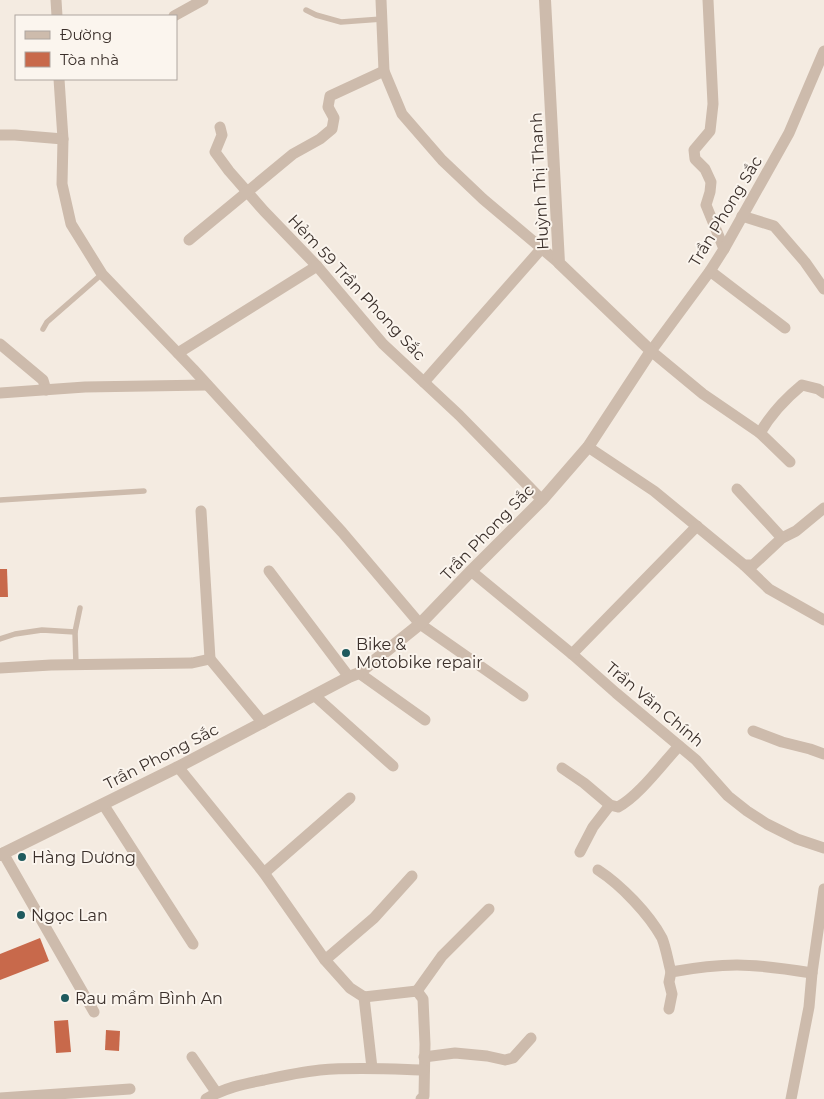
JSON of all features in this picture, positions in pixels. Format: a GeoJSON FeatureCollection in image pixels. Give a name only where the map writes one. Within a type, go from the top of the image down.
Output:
{"type":"FeatureCollection","features":[{"type":"Feature","properties":{"kind":"street"},"geometry":{"type":"LineString","coordinates":[[56,0],[56,15]]}},
{"type":"Feature","properties":{"kind":"street"},"geometry":{"type":"LineString","coordinates":[[176,15],[203,0]]}},
{"type":"Feature","properties":{"kind":"street"},"geometry":{"type":"LineString","coordinates":[[381,0],[384,71],[402,114],[442,160],[483,199],[559,263]]}},
{"type":"Feature","properties":{"kind":"street","name":"Huỳnh Thị Thanh"},"geometry":{"type":"LineString","coordinates":[[546,0],[559,263],[651,351]]}},
{"type":"Feature","properties":{"kind":"street"},"geometry":{"type":"LineString","coordinates":[[708,0],[713,104],[710,131],[694,150],[695,159],[705,169],[711,182],[706,205],[724,249]]}},
{"type":"Feature","properties":{"kind":"street","name":"Trần Phong Sắc"},"geometry":{"type":"LineString","coordinates":[[2,854],[178,767],[354,675],[420,624],[542,500],[588,447],[651,351],[724,249],[789,133],[824,51]]}},
{"type":"Feature","properties":{"kind":"street"},"geometry":{"type":"LineString","coordinates":[[189,240],[293,154],[320,139],[332,129],[334,118],[328,107],[330,96],[384,71]]}},
{"type":"Feature","properties":{"kind":"street"},"geometry":{"type":"LineString","coordinates":[[59,80],[63,140],[62,184],[71,224],[102,274],[178,353],[342,532],[420,624],[523,696]]}},
{"type":"Feature","properties":{"kind":"street","name":"Hẻm 59 Trần Phong Sắc"},"geometry":{"type":"LineString","coordinates":[[220,127],[222,135],[215,152],[247,192],[317,266],[383,344],[459,415],[542,500]]}},
{"type":"Feature","properties":{"kind":"street"},"geometry":{"type":"LineString","coordinates":[[0,135],[63,140]]}},
{"type":"Feature","properties":{"kind":"street"},"geometry":{"type":"LineString","coordinates":[[742,216],[774,226],[805,262],[820,275],[824,289]]}},
{"type":"Feature","properties":{"kind":"street"},"geometry":{"type":"LineString","coordinates":[[424,382],[542,248]]}},
{"type":"Feature","properties":{"kind":"street"},"geometry":{"type":"LineString","coordinates":[[178,353],[317,266]]}},
{"type":"Feature","properties":{"kind":"street"},"geometry":{"type":"LineString","coordinates":[[710,271],[784,328]]}},
{"type":"Feature","properties":{"kind":"street"},"geometry":{"type":"LineString","coordinates":[[0,344],[44,380],[46,390]]}},
{"type":"Feature","properties":{"kind":"street"},"geometry":{"type":"LineString","coordinates":[[651,351],[703,394],[760,433],[790,462]]}},
{"type":"Feature","properties":{"kind":"street"},"geometry":{"type":"LineString","coordinates":[[0,393],[85,387],[207,385]]}},
{"type":"Feature","properties":{"kind":"street"},"geometry":{"type":"LineString","coordinates":[[760,433],[768,419],[786,399],[802,386],[824,392]]}},
{"type":"Feature","properties":{"kind":"street"},"geometry":{"type":"LineString","coordinates":[[588,447],[654,491],[744,565],[769,589],[824,620]]}},
{"type":"Feature","properties":{"kind":"street"},"geometry":{"type":"LineString","coordinates":[[737,489],[782,538]]}},
{"type":"Feature","properties":{"kind":"street"},"geometry":{"type":"LineString","coordinates":[[744,565],[753,565],[782,538],[796,531],[824,508]]}},
{"type":"Feature","properties":{"kind":"street"},"geometry":{"type":"LineString","coordinates":[[201,511],[210,659],[263,723]]}},
{"type":"Feature","properties":{"kind":"street"},"geometry":{"type":"LineString","coordinates":[[572,654],[697,526]]}},
{"type":"Feature","properties":{"kind":"street"},"geometry":{"type":"LineString","coordinates":[[269,571],[354,675],[426,720]]}},
{"type":"Feature","properties":{"kind":"street","name":"Trần Văn Chính"},"geometry":{"type":"LineString","coordinates":[[471,571],[696,760],[728,796],[747,811],[767,824],[824,848]]}},
{"type":"Feature","properties":{"kind":"street"},"geometry":{"type":"LineString","coordinates":[[0,668],[51,665],[192,663],[210,659]]}},
{"type":"Feature","properties":{"kind":"street"},"geometry":{"type":"LineString","coordinates":[[315,696],[392,766]]}},
{"type":"Feature","properties":{"kind":"street"},"geometry":{"type":"LineString","coordinates":[[753,731],[782,742],[824,754]]}},
{"type":"Feature","properties":{"kind":"street"},"geometry":{"type":"LineString","coordinates":[[562,768],[584,783],[610,805],[618,807],[625,804],[642,787],[679,746]]}},
{"type":"Feature","properties":{"kind":"street"},"geometry":{"type":"LineString","coordinates":[[178,767],[264,873],[325,960],[350,988],[364,997],[416,990],[442,956],[489,909]]}},
{"type":"Feature","properties":{"kind":"street"},"geometry":{"type":"LineString","coordinates":[[264,873],[350,798]]}},
{"type":"Feature","properties":{"kind":"street"},"geometry":{"type":"LineString","coordinates":[[103,804],[193,944]]}},
{"type":"Feature","properties":{"kind":"street"},"geometry":{"type":"LineString","coordinates":[[580,852],[593,828],[610,805]]}},
{"type":"Feature","properties":{"kind":"street"},"geometry":{"type":"LineString","coordinates":[[2,854],[94,1012]]}},
{"type":"Feature","properties":{"kind":"street"},"geometry":{"type":"LineString","coordinates":[[598,870],[612,880],[644,912],[662,939],[671,972],[669,982],[672,994],[669,1009]]}},
{"type":"Feature","properties":{"kind":"street"},"geometry":{"type":"LineString","coordinates":[[325,960],[374,918],[412,876]]}},
{"type":"Feature","properties":{"kind":"street"},"geometry":{"type":"LineString","coordinates":[[791,1099],[809,1007],[824,889]]}},
{"type":"Feature","properties":{"kind":"street"},"geometry":{"type":"LineString","coordinates":[[671,972],[702,967],[739,965],[812,972]]}},
{"type":"Feature","properties":{"kind":"street"},"geometry":{"type":"LineString","coordinates":[[416,990],[423,999],[424,1096],[421,1099]]}},
{"type":"Feature","properties":{"kind":"street"},"geometry":{"type":"LineString","coordinates":[[364,997],[372,1068]]}},
{"type":"Feature","properties":{"kind":"street"},"geometry":{"type":"LineString","coordinates":[[424,1057],[455,1053],[505,1060],[513,1058],[531,1038]]}},
{"type":"Feature","properties":{"kind":"street"},"geometry":{"type":"LineString","coordinates":[[192,1057],[216,1092]]}},
{"type":"Feature","properties":{"kind":"street"},"geometry":{"type":"LineString","coordinates":[[206,1099],[216,1092],[238,1085],[321,1070],[372,1068],[424,1070]]}},
{"type":"Feature","properties":{"kind":"street"},"geometry":{"type":"LineString","coordinates":[[0,1098],[130,1089]]}},
{"type":"Feature","properties":{"kind":"lane"},"geometry":{"type":"LineString","coordinates":[[306,10],[341,22],[382,19]]}},
{"type":"Feature","properties":{"kind":"lane"},"geometry":{"type":"LineString","coordinates":[[43,329],[47,322],[102,274]]}},
{"type":"Feature","properties":{"kind":"lane"},"geometry":{"type":"LineString","coordinates":[[0,500],[144,491]]}},
{"type":"Feature","properties":{"kind":"lane"},"geometry":{"type":"LineString","coordinates":[[76,665],[76,632],[80,608]]}},
{"type":"Feature","properties":{"kind":"lane"},"geometry":{"type":"LineString","coordinates":[[0,639],[15,634],[42,630],[76,632]]}},
{"type":"Feature","properties":{"kind":"building"},"geometry":{"type":"Polygon","coordinates":[[[0,569],[7,569],[8,597],[0,597],[0,569]]]}},
{"type":"Feature","properties":{"kind":"building"},"geometry":{"type":"Polygon","coordinates":[[[40,938],[49,961],[0,980],[0,954],[40,938]]]}},
{"type":"Feature","properties":{"kind":"building"},"geometry":{"type":"Polygon","coordinates":[[[68,1020],[71,1052],[56,1053],[54,1021],[68,1020]]]}},
{"type":"Feature","properties":{"kind":"building"},"geometry":{"type":"Polygon","coordinates":[[[106,1030],[120,1031],[119,1051],[105,1050],[106,1030]]]}},
{"type":"Feature","properties":{"kind":"place","name":"Bike & Motobike repair"},"geometry":{"type":"Point","coordinates":[346,653]}},
{"type":"Feature","properties":{"kind":"place","name":"Hàng Dương"},"geometry":{"type":"Point","coordinates":[22,857]}},
{"type":"Feature","properties":{"kind":"place","name":"Ngọc Lan"},"geometry":{"type":"Point","coordinates":[21,915]}},
{"type":"Feature","properties":{"kind":"place","name":"Rau mầm Bình An"},"geometry":{"type":"Point","coordinates":[65,998]}}]}
